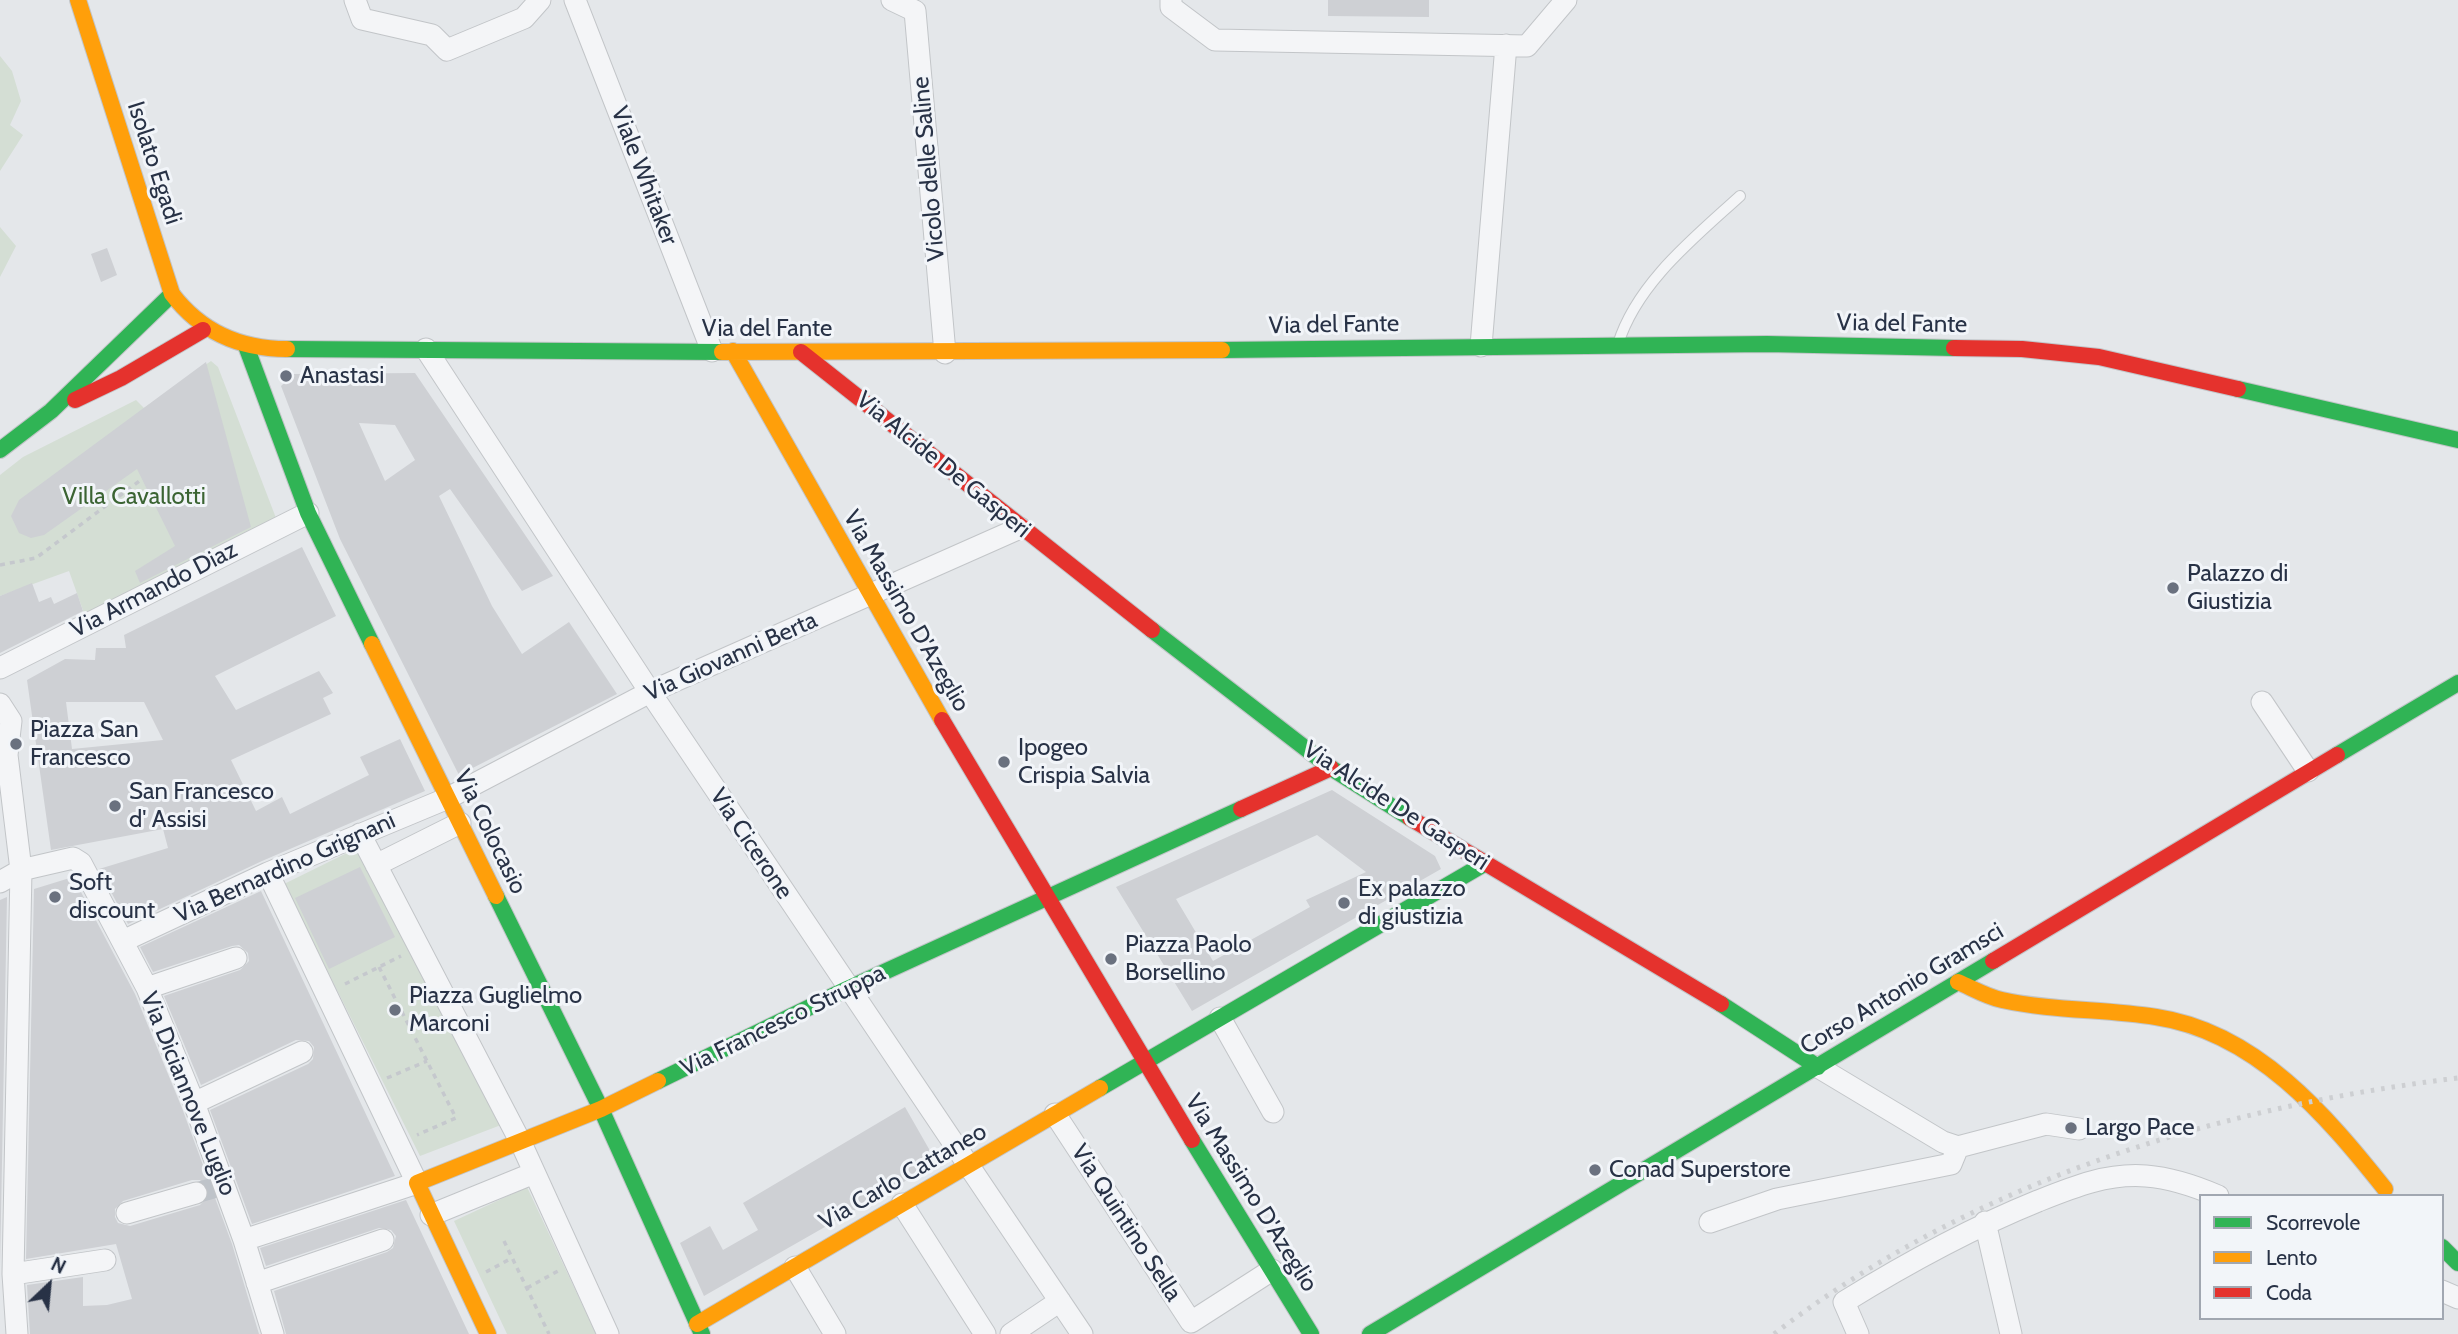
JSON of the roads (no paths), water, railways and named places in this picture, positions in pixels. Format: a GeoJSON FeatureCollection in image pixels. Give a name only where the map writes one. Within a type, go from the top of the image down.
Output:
{"type":"FeatureCollection","features":[{"type":"Feature","properties":{"kind":"street","name":"Isolato Egadi"},"geometry":{"type":"LineString","coordinates":[[78,0],[172,294],[204,330]]}},
{"type":"Feature","properties":{"kind":"street"},"geometry":{"type":"LineString","coordinates":[[355,0],[362,19],[432,35],[447,50],[524,18],[540,0]]}},
{"type":"Feature","properties":{"kind":"street","name":"Viale Whitaker"},"geometry":{"type":"LineString","coordinates":[[575,0],[723,351]]}},
{"type":"Feature","properties":{"kind":"street","name":"Vicolo delle Saline"},"geometry":{"type":"LineString","coordinates":[[892,0],[920,5],[946,353]]}},
{"type":"Feature","properties":{"kind":"street"},"geometry":{"type":"LineString","coordinates":[[1171,0],[1171,7],[1215,40],[1527,46],[1566,0]]}},
{"type":"Feature","properties":{"kind":"street"},"geometry":{"type":"LineString","coordinates":[[1481,345],[1506,45]]}},
{"type":"Feature","properties":{"kind":"street"},"geometry":{"type":"LineString","coordinates":[[0,450],[51,411],[172,294]]}},
{"type":"Feature","properties":{"kind":"street"},"geometry":{"type":"LineString","coordinates":[[51,411],[121,378],[204,330]]}},
{"type":"Feature","properties":{"kind":"street","name":"Via del Fante"},"geometry":{"type":"LineString","coordinates":[[204,330],[246,346],[271,349],[946,353],[1618,344],[2022,349],[2099,357],[2458,440]]}},
{"type":"Feature","properties":{"kind":"street","name":"Via Colocasio"},"geometry":{"type":"LineString","coordinates":[[246,346],[308,513],[601,1109],[693,1331]]}},
{"type":"Feature","properties":{"kind":"street","name":"Via Cicerone"},"geometry":{"type":"LineString","coordinates":[[426,349],[847,989],[1082,1334]]}},
{"type":"Feature","properties":{"kind":"street","name":"Via Massimo D'Azeglio"},"geometry":{"type":"LineString","coordinates":[[723,351],[1045,895],[1143,1070],[1311,1334]]}},
{"type":"Feature","properties":{"kind":"street","name":"Via Alcide De Gasperi"},"geometry":{"type":"LineString","coordinates":[[801,352],[1020,528],[1331,768],[1484,864],[1684,980],[1818,1067],[1944,1142],[1958,1147]]}},
{"type":"Feature","properties":{"kind":"street","name":"Via Armando Diaz"},"geometry":{"type":"LineString","coordinates":[[0,668],[308,513]]}},
{"type":"Feature","properties":{"kind":"street","name":"Via Giovanni Berta"},"geometry":{"type":"LineString","coordinates":[[448,798],[650,692],[1020,528]]}},
{"type":"Feature","properties":{"kind":"street","name":"Corso Antonio Gramsci"},"geometry":{"type":"LineString","coordinates":[[1370,1334],[2458,683]]}},
{"type":"Feature","properties":{"kind":"street"},"geometry":{"type":"LineString","coordinates":[[2262,702],[2308,771]]}},
{"type":"Feature","properties":{"kind":"street"},"geometry":{"type":"LineString","coordinates":[[0,704],[11,721],[4,748],[14,879],[9,1083],[17,1334]]}},
{"type":"Feature","properties":{"kind":"street","name":"Via Francesco Struppa"},"geometry":{"type":"LineString","coordinates":[[409,1186],[601,1109],[847,989],[1030,906],[1045,895],[1107,872],[1331,768]]}},
{"type":"Feature","properties":{"kind":"street","name":"Via Bernardino Grignani"},"geometry":{"type":"LineString","coordinates":[[123,941],[268,873],[448,798]]}},
{"type":"Feature","properties":{"kind":"street"},"geometry":{"type":"LineString","coordinates":[[376,865],[460,823]]}},
{"type":"Feature","properties":{"kind":"street"},"geometry":{"type":"LineString","coordinates":[[360,834],[529,1140],[534,1172],[608,1334]]}},
{"type":"Feature","properties":{"kind":"street","name":"Via Diciannove Luglio"},"geometry":{"type":"LineString","coordinates":[[14,879],[73,858],[81,863],[147,988],[194,1102],[221,1186],[244,1240],[273,1334]]}},
{"type":"Feature","properties":{"kind":"street"},"geometry":{"type":"LineString","coordinates":[[1273,1112],[1211,1023],[1484,864]]}},
{"type":"Feature","properties":{"kind":"street"},"geometry":{"type":"LineString","coordinates":[[268,873],[398,1143],[409,1186],[431,1215],[488,1334]]}},
{"type":"Feature","properties":{"kind":"street"},"geometry":{"type":"LineString","coordinates":[[147,988],[236,958]]}},
{"type":"Feature","properties":{"kind":"street"},"geometry":{"type":"LineString","coordinates":[[1958,982],[2001,1000],[2159,1017],[2179,1022],[2255,1055],[2278,1070],[2342,1133],[2389,1192]]}},
{"type":"Feature","properties":{"kind":"street","name":"Via Carlo Cattaneo"},"geometry":{"type":"LineString","coordinates":[[693,1331],[795,1267],[1055,1114],[1143,1070],[1211,1023]]}},
{"type":"Feature","properties":{"kind":"street"},"geometry":{"type":"LineString","coordinates":[[194,1102],[302,1052]]}},
{"type":"Feature","properties":{"kind":"street","name":"Via Quintino Sella"},"geometry":{"type":"LineString","coordinates":[[1055,1114],[1191,1322],[1272,1270]]}},
{"type":"Feature","properties":{"kind":"street"},"geometry":{"type":"LineString","coordinates":[[1710,1222],[1777,1199],[1951,1164],[1958,1147],[2046,1124],[2079,1129]]}},
{"type":"Feature","properties":{"kind":"street"},"geometry":{"type":"LineString","coordinates":[[431,1215],[534,1172]]}},
{"type":"Feature","properties":{"kind":"street"},"geometry":{"type":"LineString","coordinates":[[1858,1334],[1844,1302],[1917,1257],[1985,1222],[2091,1180],[2145,1176],[2194,1186],[2213,1194]]}},
{"type":"Feature","properties":{"kind":"street"},"geometry":{"type":"LineString","coordinates":[[244,1240],[409,1186]]}},
{"type":"Feature","properties":{"kind":"street"},"geometry":{"type":"LineString","coordinates":[[127,1213],[196,1193]]}},
{"type":"Feature","properties":{"kind":"street"},"geometry":{"type":"LineString","coordinates":[[902,1204],[985,1334]]}},
{"type":"Feature","properties":{"kind":"street"},"geometry":{"type":"LineString","coordinates":[[1985,1222],[2011,1334]]}},
{"type":"Feature","properties":{"kind":"street"},"geometry":{"type":"LineString","coordinates":[[257,1283],[383,1240]]}},
{"type":"Feature","properties":{"kind":"street"},"geometry":{"type":"LineString","coordinates":[[2444,1249],[2458,1262]]}},
{"type":"Feature","properties":{"kind":"street"},"geometry":{"type":"LineString","coordinates":[[13,1274],[105,1261]]}},
{"type":"Feature","properties":{"kind":"street"},"geometry":{"type":"LineString","coordinates":[[795,1267],[829,1332]]}},
{"type":"Feature","properties":{"kind":"street"},"geometry":{"type":"LineString","coordinates":[[1011,1334],[1060,1301]]}},
{"type":"Feature","properties":{"kind":"lane"},"geometry":{"type":"LineString","coordinates":[[1618,344],[1626,318],[1680,251],[1740,196]]}},
{"type":"Feature","properties":{"kind":"tunnel"},"geometry":{"type":"LineString","coordinates":[[196,1193],[217,1187]]}},
{"type":"Feature","properties":{"kind":"railway"},"geometry":{"type":"LineString","coordinates":[[1774,1334],[1850,1281],[1930,1234],[2013,1194],[2098,1160],[2186,1132],[2276,1109],[2366,1091],[2458,1078]]}},
{"type":"Feature","properties":{"kind":"place","name":"Anastasi"},"geometry":{"type":"Point","coordinates":[286,376]}},
{"type":"Feature","properties":{"kind":"place","name":"Palazzo di Giustizia"},"geometry":{"type":"Point","coordinates":[2173,588]}},
{"type":"Feature","properties":{"kind":"place","name":"Piazza San Francesco"},"geometry":{"type":"Point","coordinates":[16,744]}},
{"type":"Feature","properties":{"kind":"place","name":"Ipogeo Crispia Salvia"},"geometry":{"type":"Point","coordinates":[1004,762]}},
{"type":"Feature","properties":{"kind":"place","name":"San Francesco d' Assisi"},"geometry":{"type":"Point","coordinates":[115,806]}},
{"type":"Feature","properties":{"kind":"place","name":"Soft discount"},"geometry":{"type":"Point","coordinates":[55,897]}},
{"type":"Feature","properties":{"kind":"place","name":"Ex palazzo di giustizia"},"geometry":{"type":"Point","coordinates":[1344,903]}},
{"type":"Feature","properties":{"kind":"place","name":"Piazza Paolo Borsellino"},"geometry":{"type":"Point","coordinates":[1111,959]}},
{"type":"Feature","properties":{"kind":"place","name":"Piazza Guglielmo Marconi"},"geometry":{"type":"Point","coordinates":[395,1010]}},
{"type":"Feature","properties":{"kind":"place","name":"Largo Pace"},"geometry":{"type":"Point","coordinates":[2071,1128]}},
{"type":"Feature","properties":{"kind":"place","name":"Conad Superstore"},"geometry":{"type":"Point","coordinates":[1595,1170]}},
{"type":"Feature","properties":{"kind":"park label","name":"Villa Cavallotti"},"geometry":{"type":"Point","coordinates":[134,497]}}]}
